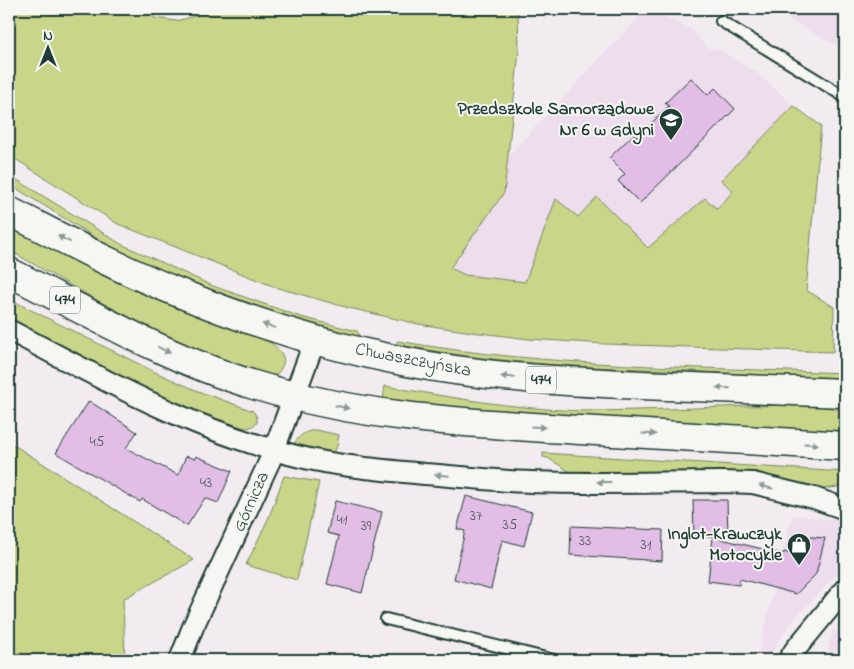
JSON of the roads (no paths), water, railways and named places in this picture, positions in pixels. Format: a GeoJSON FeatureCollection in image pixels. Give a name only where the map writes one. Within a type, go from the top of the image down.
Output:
{"type":"FeatureCollection","features":[{"type":"Feature","properties":{"kind":"main road","name":"Chwaszczyńska"},"geometry":{"type":"LineString","coordinates":[[9,211],[108,261],[176,292],[256,322],[315,340],[402,362],[468,373],[537,380],[845,393]]}},
{"type":"Feature","properties":{"kind":"main road","name":"474"},"geometry":{"type":"LineString","coordinates":[[9,272],[184,359],[251,384],[295,397],[358,410],[418,419],[845,446]]}},
{"type":"Feature","properties":{"kind":"street"},"geometry":{"type":"LineString","coordinates":[[9,330],[110,384],[190,421],[275,450],[305,458],[338,464],[508,481],[753,483],[814,498],[845,509]]}},
{"type":"Feature","properties":{"kind":"street","name":"Górnicza"},"geometry":{"type":"LineString","coordinates":[[180,660],[192,627],[275,450],[315,340]]}},
{"type":"Feature","properties":{"kind":"street"},"geometry":{"type":"LineString","coordinates":[[789,660],[845,589]]}},
{"type":"Feature","properties":{"kind":"lane"},"geometry":{"type":"LineString","coordinates":[[720,21],[845,97]]}},
{"type":"Feature","properties":{"kind":"lane"},"geometry":{"type":"LineString","coordinates":[[386,619],[554,660]]}},
{"type":"Feature","properties":{"kind":"place","name":"Przedszkole Samorządowe Nr 6 w Gdyni"},"geometry":{"type":"Point","coordinates":[671,141]}},
{"type":"Feature","properties":{"kind":"place","name":"Inglot-Krawczyk Motocykle"},"geometry":{"type":"Point","coordinates":[799,566]}}]}
